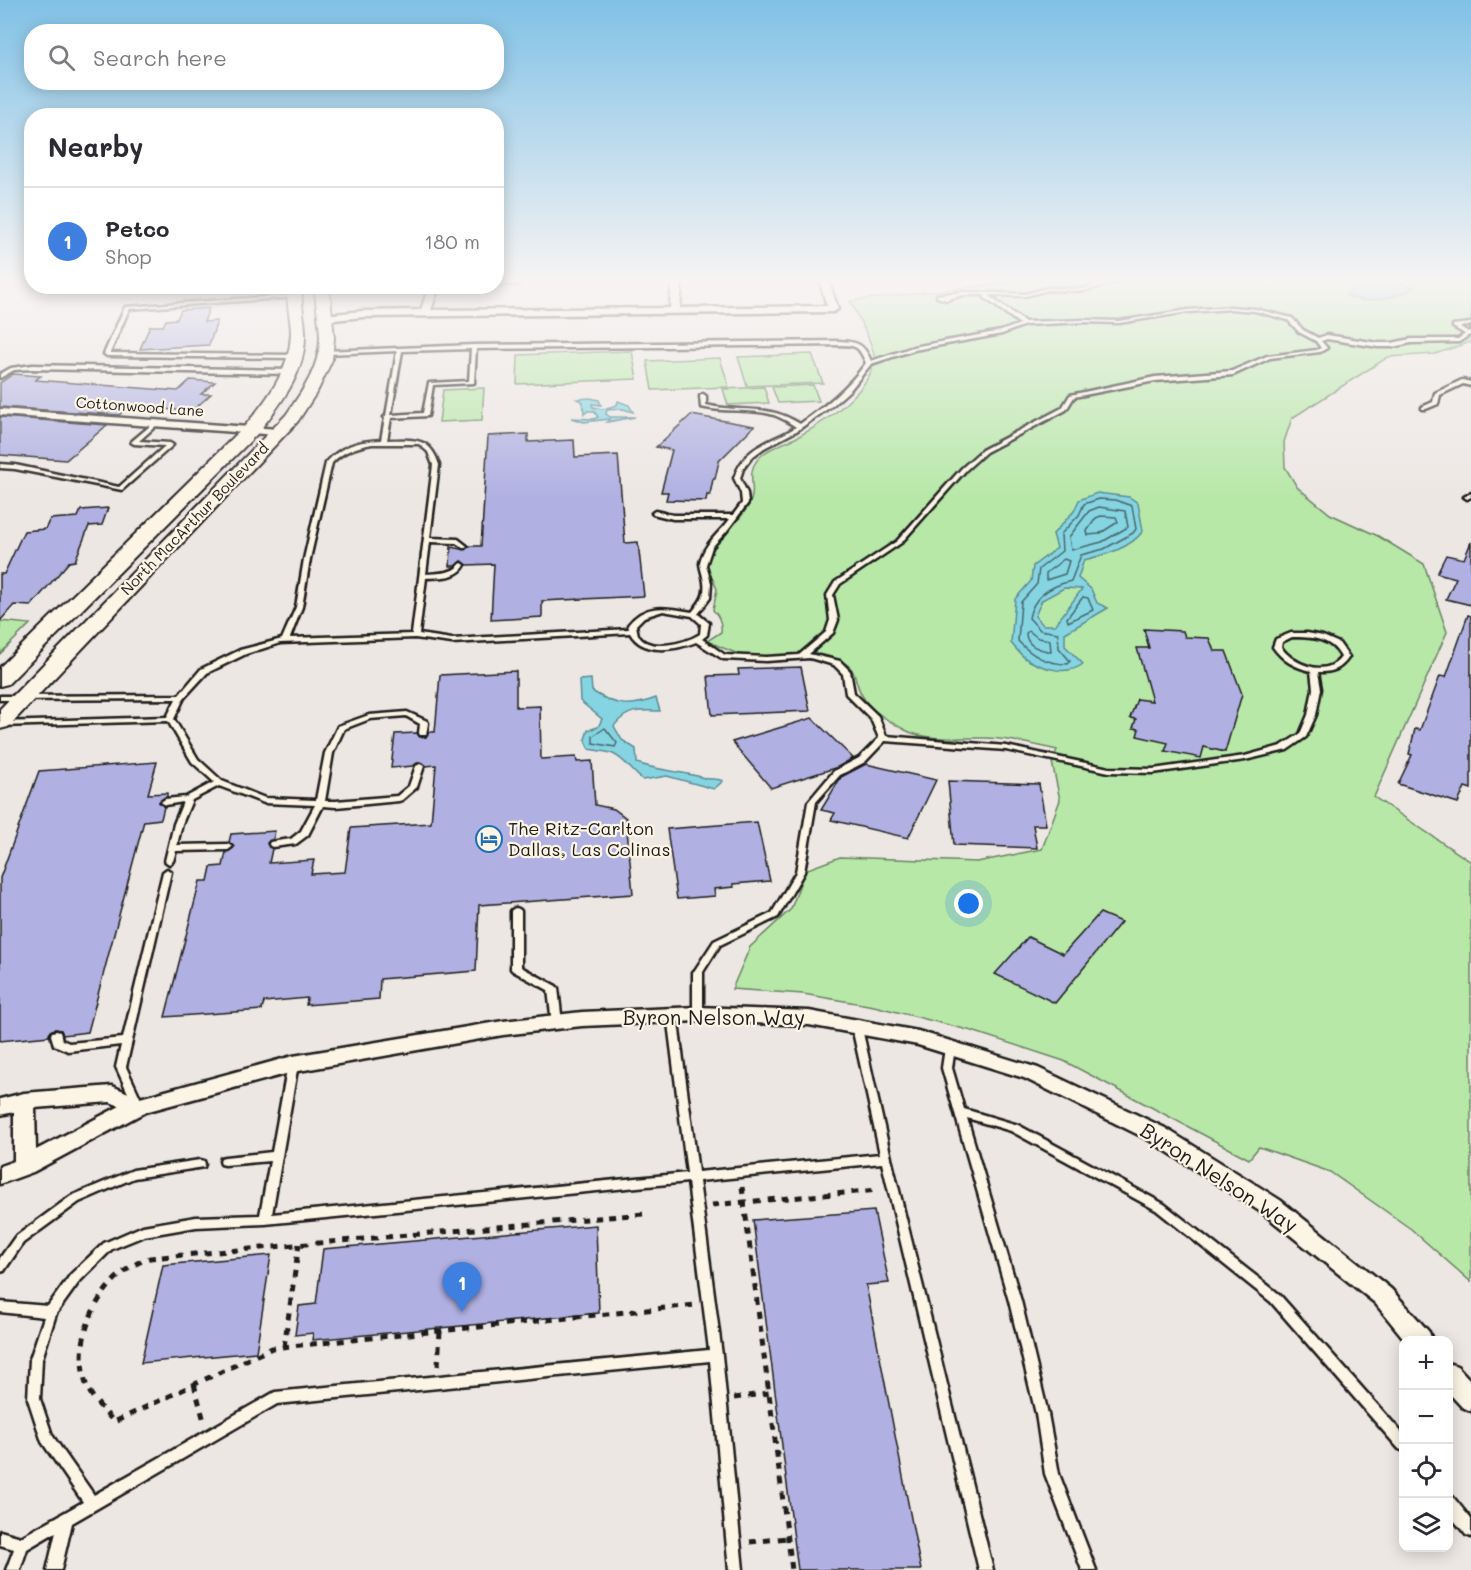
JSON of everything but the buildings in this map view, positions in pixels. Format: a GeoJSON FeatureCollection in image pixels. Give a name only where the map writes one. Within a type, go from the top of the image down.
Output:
{"type":"FeatureCollection","features":[{"type":"Feature","properties":{"kind":"main road","name":"North MacArthur Boulevard"},"geometry":{"type":"LineString","coordinates":[[0,679],[250,430],[274,402],[290,372],[296,352]]}},
{"type":"Feature","properties":{"kind":"main road","name":"North MacArthur Boulevard"},"geometry":{"type":"LineString","coordinates":[[0,723],[10,699],[91,628],[292,418],[312,389],[326,352]]}},
{"type":"Feature","properties":{"kind":"street","name":"Cottonwood Lane"},"geometry":{"type":"LineString","coordinates":[[0,412],[278,432]]}},
{"type":"Feature","properties":{"kind":"street","name":"Byron Nelson Way"},"geometry":{"type":"LineString","coordinates":[[0,1175],[25,1166],[139,1106],[292,1064],[503,1028],[582,1019],[698,1014],[810,1018],[918,1038],[1031,1073],[1157,1134],[1272,1207],[1383,1296],[1416,1336]]}},
{"type":"Feature","properties":{"kind":"street"},"geometry":{"type":"LineString","coordinates":[[0,1107],[24,1101],[112,1094],[139,1106]]}},
{"type":"Feature","properties":{"kind":"street"},"geometry":{"type":"LineString","coordinates":[[24,1101],[25,1166]]}},
{"type":"Feature","properties":{"kind":"street"},"geometry":{"type":"LineString","coordinates":[[1453,1379],[1471,1399]]}},
{"type":"Feature","properties":{"kind":"lane"},"geometry":{"type":"LineString","coordinates":[[108,352],[107,354],[296,357]]}},
{"type":"Feature","properties":{"kind":"lane"},"geometry":{"type":"LineString","coordinates":[[384,441],[400,352]]}},
{"type":"Feature","properties":{"kind":"lane"},"geometry":{"type":"LineString","coordinates":[[387,417],[426,415],[431,384],[472,382],[474,352]]}},
{"type":"Feature","properties":{"kind":"lane"},"geometry":{"type":"LineString","coordinates":[[865,352],[869,363]]}},
{"type":"Feature","properties":{"kind":"lane"},"geometry":{"type":"LineString","coordinates":[[694,614],[707,598],[708,584],[703,565],[709,546],[735,517],[744,502],[744,493],[737,478],[740,465],[750,453],[826,408],[856,381],[869,363],[903,352]]}},
{"type":"Feature","properties":{"kind":"lane"},"geometry":{"type":"LineString","coordinates":[[801,657],[829,633],[834,621],[830,595],[837,583],[899,542],[964,469],[984,451],[1064,409],[1072,396],[1155,379],[1233,373],[1269,357],[1308,352]]}},
{"type":"Feature","properties":{"kind":"lane"},"geometry":{"type":"LineString","coordinates":[[0,376],[13,369],[32,367],[290,372]]}},
{"type":"Feature","properties":{"kind":"lane"},"geometry":{"type":"LineString","coordinates":[[1424,408],[1436,403],[1437,393],[1462,382],[1471,384]]}},
{"type":"Feature","properties":{"kind":"lane"},"geometry":{"type":"LineString","coordinates":[[703,396],[703,406],[768,411],[789,419],[799,426]]}},
{"type":"Feature","properties":{"kind":"lane"},"geometry":{"type":"LineString","coordinates":[[0,466],[15,467],[120,489],[170,446],[134,442],[156,423]]}},
{"type":"Feature","properties":{"kind":"lane"},"geometry":{"type":"LineString","coordinates":[[285,641],[298,606],[329,463],[334,454],[355,445],[384,441],[419,442],[431,451],[436,465],[415,636]]}},
{"type":"Feature","properties":{"kind":"lane"},"geometry":{"type":"LineString","coordinates":[[655,513],[673,517],[735,517]]}},
{"type":"Feature","properties":{"kind":"lane"},"geometry":{"type":"LineString","coordinates":[[427,540],[458,541],[464,546]]}},
{"type":"Feature","properties":{"kind":"lane"},"geometry":{"type":"LineString","coordinates":[[422,576],[449,574],[460,569],[462,565]]}},
{"type":"Feature","properties":{"kind":"lane"},"geometry":{"type":"LineString","coordinates":[[674,609],[694,614],[705,623],[706,629],[698,640],[688,644],[664,647],[642,642],[632,631],[632,625],[637,619],[652,611],[674,609]]}},
{"type":"Feature","properties":{"kind":"lane"},"geometry":{"type":"LineString","coordinates":[[170,719],[181,697],[204,671],[243,652],[285,641],[415,636],[452,641],[632,631]]}},
{"type":"Feature","properties":{"kind":"lane"},"geometry":{"type":"LineString","coordinates":[[1291,635],[1306,635],[1326,639],[1342,649],[1346,657],[1339,665],[1330,669],[1314,669],[1287,660],[1280,654],[1277,647],[1279,641],[1291,635]]}},
{"type":"Feature","properties":{"kind":"lane"},"geometry":{"type":"LineString","coordinates":[[698,640],[723,657],[766,659],[810,657],[837,663],[847,674],[850,694],[875,718],[884,738]]}},
{"type":"Feature","properties":{"kind":"lane"},"geometry":{"type":"LineString","coordinates":[[698,1014],[698,972],[717,944],[775,915],[800,872],[812,802],[837,773],[862,760],[884,738],[1006,748],[1109,770],[1153,771],[1245,758],[1284,748],[1303,735],[1312,715],[1317,689],[1314,669]]}},
{"type":"Feature","properties":{"kind":"lane"},"geometry":{"type":"LineString","coordinates":[[10,699],[181,697]]}},
{"type":"Feature","properties":{"kind":"lane"},"geometry":{"type":"LineString","coordinates":[[273,844],[292,842],[305,833],[320,803],[329,753],[341,728],[369,717],[407,714],[424,723],[423,733]]}},
{"type":"Feature","properties":{"kind":"lane"},"geometry":{"type":"LineString","coordinates":[[0,723],[170,719]]}},
{"type":"Feature","properties":{"kind":"lane"},"geometry":{"type":"LineString","coordinates":[[170,719],[195,760],[219,783],[264,800],[336,804],[399,798],[414,787],[420,766]]}},
{"type":"Feature","properties":{"kind":"lane"},"geometry":{"type":"LineString","coordinates":[[165,802],[188,799],[219,783]]}},
{"type":"Feature","properties":{"kind":"lane"},"geometry":{"type":"LineString","coordinates":[[169,861],[188,799]]}},
{"type":"Feature","properties":{"kind":"lane"},"geometry":{"type":"LineString","coordinates":[[172,848],[228,847]]}},
{"type":"Feature","properties":{"kind":"lane"},"geometry":{"type":"LineString","coordinates":[[139,1106],[121,1067],[167,872]]}},
{"type":"Feature","properties":{"kind":"lane"},"geometry":{"type":"LineString","coordinates":[[516,911],[516,969],[553,988],[557,1023]]}},
{"type":"Feature","properties":{"kind":"lane"},"geometry":{"type":"LineString","coordinates":[[672,1015],[716,1355],[736,1570]]}},
{"type":"Feature","properties":{"kind":"lane"},"geometry":{"type":"LineString","coordinates":[[857,1027],[886,1158],[986,1570]]}},
{"type":"Feature","properties":{"kind":"lane"},"geometry":{"type":"LineString","coordinates":[[56,1035],[58,1042],[68,1047],[127,1041]]}},
{"type":"Feature","properties":{"kind":"lane"},"geometry":{"type":"LineString","coordinates":[[950,1048],[947,1068],[1015,1301],[1042,1414],[1052,1474],[1089,1570]]}},
{"type":"Feature","properties":{"kind":"lane"},"geometry":{"type":"LineString","coordinates":[[265,1218],[292,1064]]}},
{"type":"Feature","properties":{"kind":"lane"},"geometry":{"type":"LineString","coordinates":[[960,1112],[1014,1128],[1160,1207],[1275,1298],[1403,1444]]}},
{"type":"Feature","properties":{"kind":"lane"},"geometry":{"type":"LineString","coordinates":[[225,1161],[276,1156]]}},
{"type":"Feature","properties":{"kind":"lane"},"geometry":{"type":"LineString","coordinates":[[92,1504],[64,1460],[46,1438],[34,1399],[36,1359],[51,1312],[75,1278],[108,1246],[143,1232],[196,1222],[265,1218],[886,1158]]}},
{"type":"Feature","properties":{"kind":"lane"},"geometry":{"type":"LineString","coordinates":[[0,1267],[19,1240],[75,1199],[133,1174],[200,1164]]}},
{"type":"Feature","properties":{"kind":"lane"},"geometry":{"type":"LineString","coordinates":[[0,1307],[51,1312]]}},
{"type":"Feature","properties":{"kind":"lane"},"geometry":{"type":"LineString","coordinates":[[13,1570],[22,1544],[275,1398],[716,1355]]}},
{"type":"Feature","properties":{"kind":"lane"},"geometry":{"type":"LineString","coordinates":[[1453,1507],[1471,1530]]}},
{"type":"Feature","properties":{"kind":"lane"},"geometry":{"type":"LineString","coordinates":[[54,1570],[66,1519]]}},
{"type":"Feature","properties":{"kind":"lane"},"geometry":{"type":"LineString","coordinates":[[0,1538],[22,1544]]}},
{"type":"Feature","properties":{"kind":"path"},"geometry":{"type":"LineString","coordinates":[[696,1206],[894,1189]]}},
{"type":"Feature","properties":{"kind":"path"},"geometry":{"type":"LineString","coordinates":[[744,1202],[792,1570]]}},
{"type":"Feature","properties":{"kind":"path"},"geometry":{"type":"LineString","coordinates":[[643,1214],[158,1256],[135,1263],[122,1273],[100,1297],[87,1325],[81,1346],[82,1374],[91,1395],[114,1422],[272,1348],[709,1304]]}},
{"type":"Feature","properties":{"kind":"path"},"geometry":{"type":"LineString","coordinates":[[284,1347],[299,1244]]}},
{"type":"Feature","properties":{"kind":"path"},"geometry":{"type":"LineString","coordinates":[[437,1382],[440,1331]]}},
{"type":"Feature","properties":{"kind":"path"},"geometry":{"type":"LineString","coordinates":[[194,1384],[209,1436]]}},
{"type":"Feature","properties":{"kind":"path"},"geometry":{"type":"LineString","coordinates":[[720,1400],[769,1393]]}},
{"type":"Feature","properties":{"kind":"path"},"geometry":{"type":"LineString","coordinates":[[734,1544],[788,1538]]}},
{"type":"Feature","properties":{"kind":"green space"},"geometry":{"type":"Polygon","coordinates":[[[632,352],[637,379],[517,384],[518,355],[632,352]]]}},
{"type":"Feature","properties":{"kind":"green space"},"geometry":{"type":"Polygon","coordinates":[[[873,352],[1440,352],[1388,357],[1292,418],[1284,442],[1285,467],[1297,487],[1330,514],[1378,536],[1424,564],[1447,632],[1374,797],[1471,862],[1471,1282],[1411,1229],[1330,1172],[1259,1147],[1249,1159],[1064,1061],[972,1031],[874,1006],[803,994],[732,989],[750,947],[791,909],[805,870],[840,857],[977,862],[1042,849],[1060,800],[1052,762],[1057,750],[1004,739],[934,738],[914,734],[894,724],[873,709],[861,693],[852,670],[841,661],[815,654],[752,657],[707,641],[721,632],[721,629],[720,620],[713,610],[717,589],[706,564],[720,540],[749,505],[752,498],[752,474],[756,462],[766,452],[809,430],[847,403],[867,380],[873,352]]]}},
{"type":"Feature","properties":{"kind":"green space"},"geometry":{"type":"Polygon","coordinates":[[[812,354],[823,383],[747,386],[738,357],[812,354]]]}},
{"type":"Feature","properties":{"kind":"green space"},"geometry":{"type":"Polygon","coordinates":[[[720,358],[729,387],[652,390],[647,361],[720,358]]]}},
{"type":"Feature","properties":{"kind":"green space"},"geometry":{"type":"Polygon","coordinates":[[[813,385],[819,401],[778,403],[772,387],[813,385]]]}},
{"type":"Feature","properties":{"kind":"green space"},"geometry":{"type":"Polygon","coordinates":[[[764,387],[769,403],[728,405],[723,389],[764,387]]]}},
{"type":"Feature","properties":{"kind":"green space"},"geometry":{"type":"Polygon","coordinates":[[[484,388],[482,420],[439,422],[443,390],[484,388]]]}},
{"type":"Feature","properties":{"kind":"green space"},"geometry":{"type":"Polygon","coordinates":[[[0,621],[30,624],[0,654],[0,621]]]}},
{"type":"Feature","properties":{"kind":"water"},"geometry":{"type":"Polygon","coordinates":[[[577,399],[599,400],[601,405],[592,404],[593,407],[603,409],[617,405],[618,401],[629,405],[633,412],[623,409],[607,410],[606,414],[610,417],[635,417],[607,422],[610,419],[584,422],[571,418],[594,419],[598,417],[594,411],[584,414],[583,402],[577,399]]]}},
{"type":"Feature","properties":{"kind":"water"},"geometry":{"type":"Polygon","coordinates":[[[1097,493],[1129,497],[1138,503],[1143,531],[1124,547],[1084,560],[1078,578],[1091,589],[1097,603],[1108,608],[1065,633],[1065,646],[1083,664],[1070,670],[1056,670],[1026,659],[1011,643],[1015,599],[1031,581],[1033,566],[1057,548],[1053,534],[1074,511],[1079,500],[1097,493]],[[1064,588],[1042,600],[1035,616],[1043,625],[1055,625],[1082,589],[1064,588]]]}},
{"type":"Feature","properties":{"kind":"water"},"geometry":{"type":"Polygon","coordinates":[[[591,679],[592,691],[608,700],[630,704],[656,698],[660,711],[634,712],[624,716],[614,726],[622,740],[636,749],[637,763],[723,781],[714,789],[667,776],[643,780],[617,756],[589,749],[585,739],[588,730],[598,727],[602,719],[580,701],[579,680],[591,679]]]}},
{"type":"Feature","properties":{"kind":"place","name":"The Ritz-Carlton Dallas, Las Colinas"},"geometry":{"type":"Point","coordinates":[489,839]}},
{"type":"Feature","properties":{"kind":"place","name":"Petco"},"geometry":{"type":"Point","coordinates":[462,1312]}}]}
